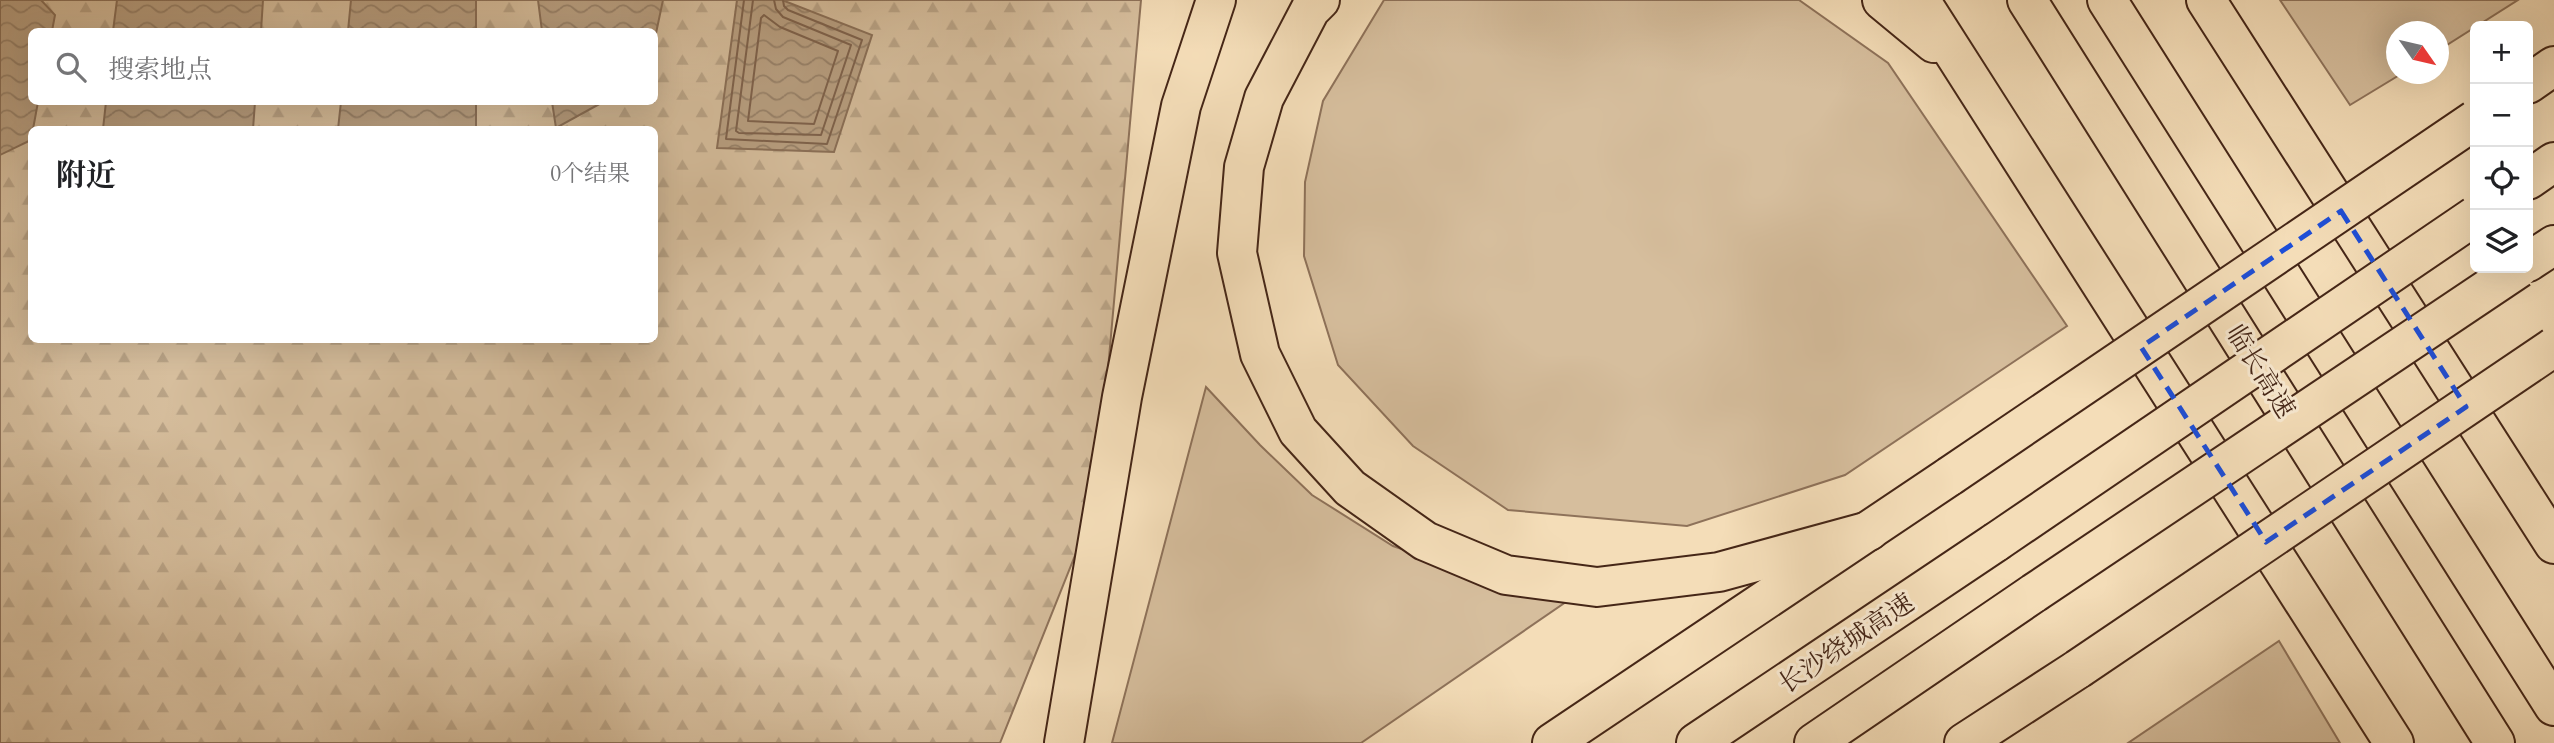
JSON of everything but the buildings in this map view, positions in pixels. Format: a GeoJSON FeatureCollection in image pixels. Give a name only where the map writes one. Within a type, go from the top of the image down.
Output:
{"type":"FeatureCollection","features":[{"type":"Feature","properties":{"kind":"highway"},"geometry":{"type":"LineString","coordinates":[[1064,743],[1122,397],[1181,106],[1216,0]]}},
{"type":"Feature","properties":{"kind":"highway"},"geometry":{"type":"LineString","coordinates":[[1320,0],[1310,10],[1264,99],[1244,167],[1237,253],[1260,354],[1298,430],[1350,488],[1425,541],[1506,575],[1597,587],[1719,572],[1869,531]]}},
{"type":"Feature","properties":{"kind":"highway"},"geometry":{"type":"LineString","coordinates":[[1882,0],[1962,67]]}},
{"type":"Feature","properties":{"kind":"highway"},"geometry":{"type":"LineString","coordinates":[[1920,0],[2394,743]]}},
{"type":"Feature","properties":{"kind":"highway","name":"临长高速"},"geometry":{"type":"LineString","coordinates":[[2027,0],[2494,743]]}},
{"type":"Feature","properties":{"kind":"highway"},"geometry":{"type":"LineString","coordinates":[[2107,0],[2554,706]]}},
{"type":"Feature","properties":{"kind":"highway"},"geometry":{"type":"LineString","coordinates":[[2206,0],[2554,544]]}},
{"type":"Feature","properties":{"kind":"highway"},"geometry":{"type":"LineString","coordinates":[[1552,743],[1950,477],[2470,123]]}},
{"type":"Feature","properties":{"kind":"highway"},"geometry":{"type":"LineString","coordinates":[[2533,177],[2554,162]]}},
{"type":"Feature","properties":{"kind":"highway","name":"长沙绕城高速"},"geometry":{"type":"LineString","coordinates":[[1696,743],[2470,219]]}},
{"type":"Feature","properties":{"kind":"highway"},"geometry":{"type":"LineString","coordinates":[[2533,259],[2554,245]]}},
{"type":"Feature","properties":{"kind":"highway"},"geometry":{"type":"LineString","coordinates":[[1814,743],[2512,273]]}},
{"type":"Feature","properties":{"kind":"highway"},"geometry":{"type":"LineString","coordinates":[[1964,743],[1996,729],[2078,669],[2554,348]]}},
{"type":"Feature","properties":{"kind":"highlighted area"},"geometry":{"type":"Polygon","coordinates":[[[2341,211],[2466,407],[2266,542],[2141,347],[2341,211]]]}},
{"type":"Feature","properties":{"kind":"green space"},"geometry":{"type":"Polygon","coordinates":[[[0,0],[1141,0],[1096,503],[1000,743],[0,743],[0,0]]]}},
{"type":"Feature","properties":{"kind":"green space"},"geometry":{"type":"Polygon","coordinates":[[[1384,0],[1799,0],[1888,63],[2067,326],[1845,475],[1687,526],[1508,510],[1413,446],[1338,365],[1304,256],[1305,182],[1323,101],[1384,0]]]}},
{"type":"Feature","properties":{"kind":"green space"},"geometry":{"type":"Polygon","coordinates":[[[2280,0],[2518,0],[2485,21],[2470,21],[2470,30],[2449,44],[2449,21],[2386,21],[2386,83],[2350,105],[2280,0]]]}},
{"type":"Feature","properties":{"kind":"green space"},"geometry":{"type":"Polygon","coordinates":[[[1206,387],[1312,495],[1393,546],[1483,577],[1576,595],[1361,743],[1112,743],[1206,387]]]}},
{"type":"Feature","properties":{"kind":"green space"},"geometry":{"type":"Polygon","coordinates":[[[2279,641],[2340,743],[2128,743],[2279,641]]]}},
{"type":"Feature","properties":{"kind":"water"},"geometry":{"type":"Polygon","coordinates":[[[0,0],[41,0],[55,15],[53,28],[28,28],[28,105],[37,105],[34,126],[28,126],[28,141],[0,155],[0,0]]]}},
{"type":"Feature","properties":{"kind":"water"},"geometry":{"type":"Polygon","coordinates":[[[117,0],[263,0],[261,28],[113,28],[117,0]]]}},
{"type":"Feature","properties":{"kind":"water"},"geometry":{"type":"Polygon","coordinates":[[[351,0],[476,0],[476,28],[348,28],[351,0]]]}},
{"type":"Feature","properties":{"kind":"water"},"geometry":{"type":"Polygon","coordinates":[[[538,0],[663,0],[657,28],[542,28],[538,0]]]}},
{"type":"Feature","properties":{"kind":"water"},"geometry":{"type":"Polygon","coordinates":[[[737,0],[782,0],[872,35],[834,152],[717,148],[737,0]]]}},
{"type":"Feature","properties":{"kind":"water"},"geometry":{"type":"Polygon","coordinates":[[[106,105],[255,105],[253,126],[103,126],[106,105]]]}},
{"type":"Feature","properties":{"kind":"water"},"geometry":{"type":"Polygon","coordinates":[[[341,105],[476,105],[476,126],[338,126],[341,105]]]}},
{"type":"Feature","properties":{"kind":"water"},"geometry":{"type":"Polygon","coordinates":[[[552,105],[598,105],[560,126],[556,126],[552,105]]]}}]}
